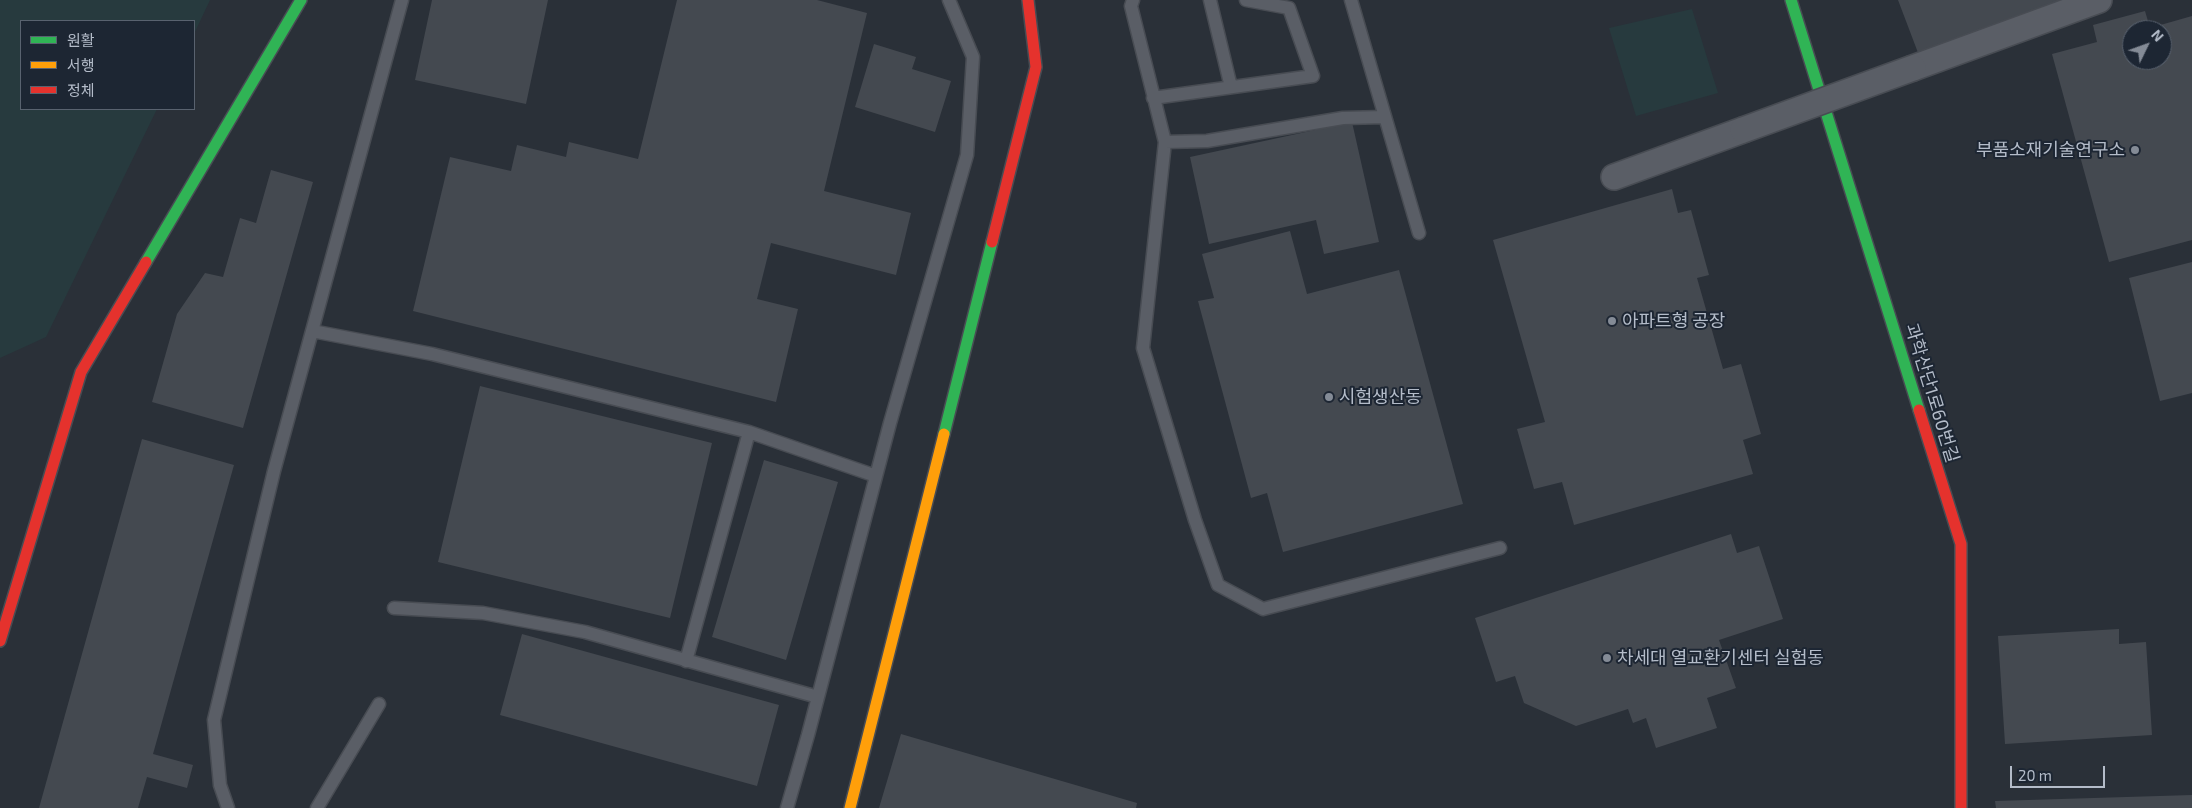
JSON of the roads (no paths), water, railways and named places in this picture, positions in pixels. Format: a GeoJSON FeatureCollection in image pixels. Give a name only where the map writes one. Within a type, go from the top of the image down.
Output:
{"type":"FeatureCollection","features":[{"type":"Feature","properties":{"kind":"street"},"geometry":{"type":"LineString","coordinates":[[0,641],[81,372],[301,0]]}},
{"type":"Feature","properties":{"kind":"street"},"geometry":{"type":"LineString","coordinates":[[850,808],[1036,67],[1028,0]]}},
{"type":"Feature","properties":{"kind":"street","name":"과학산단1로60번길"},"geometry":{"type":"LineString","coordinates":[[1791,0],[1961,544],[1961,808]]}},
{"type":"Feature","properties":{"kind":"street"},"geometry":{"type":"LineString","coordinates":[[1614,177],[2099,0]]}},
{"type":"Feature","properties":{"kind":"lane"},"geometry":{"type":"LineString","coordinates":[[228,808],[220,785],[214,720],[274,471],[402,0]]}},
{"type":"Feature","properties":{"kind":"lane"},"geometry":{"type":"LineString","coordinates":[[787,808],[876,476],[967,155],[973,57],[950,0]]}},
{"type":"Feature","properties":{"kind":"lane"},"geometry":{"type":"LineString","coordinates":[[1133,0],[1131,6],[1165,142],[1143,348],[1195,520],[1218,585],[1263,609],[1500,548]]}},
{"type":"Feature","properties":{"kind":"lane"},"geometry":{"type":"LineString","coordinates":[[1210,0],[1231,87]]}},
{"type":"Feature","properties":{"kind":"lane"},"geometry":{"type":"LineString","coordinates":[[1153,98],[1313,76],[1289,8],[1246,0]]}},
{"type":"Feature","properties":{"kind":"lane"},"geometry":{"type":"LineString","coordinates":[[1351,0],[1419,232]]}},
{"type":"Feature","properties":{"kind":"lane"},"geometry":{"type":"LineString","coordinates":[[1165,142],[1207,141],[1344,118],[1386,117]]}},
{"type":"Feature","properties":{"kind":"lane"},"geometry":{"type":"LineString","coordinates":[[312,331],[432,354],[749,432],[876,476]]}},
{"type":"Feature","properties":{"kind":"lane"},"geometry":{"type":"LineString","coordinates":[[686,661],[749,432]]}},
{"type":"Feature","properties":{"kind":"lane"},"geometry":{"type":"LineString","coordinates":[[394,608],[492,615],[585,632],[818,697]]}},
{"type":"Feature","properties":{"kind":"lane"},"geometry":{"type":"LineString","coordinates":[[317,808],[378,704]]}},
{"type":"Feature","properties":{"kind":"place","name":"부품소재기술연구소"},"geometry":{"type":"Point","coordinates":[2135,150]}},
{"type":"Feature","properties":{"kind":"place","name":"아파트형 공장"},"geometry":{"type":"Point","coordinates":[1612,321]}},
{"type":"Feature","properties":{"kind":"place","name":"시험생산동"},"geometry":{"type":"Point","coordinates":[1329,397]}},
{"type":"Feature","properties":{"kind":"place","name":"차세대 열교환기센터 실험동"},"geometry":{"type":"Point","coordinates":[1607,658]}}]}
